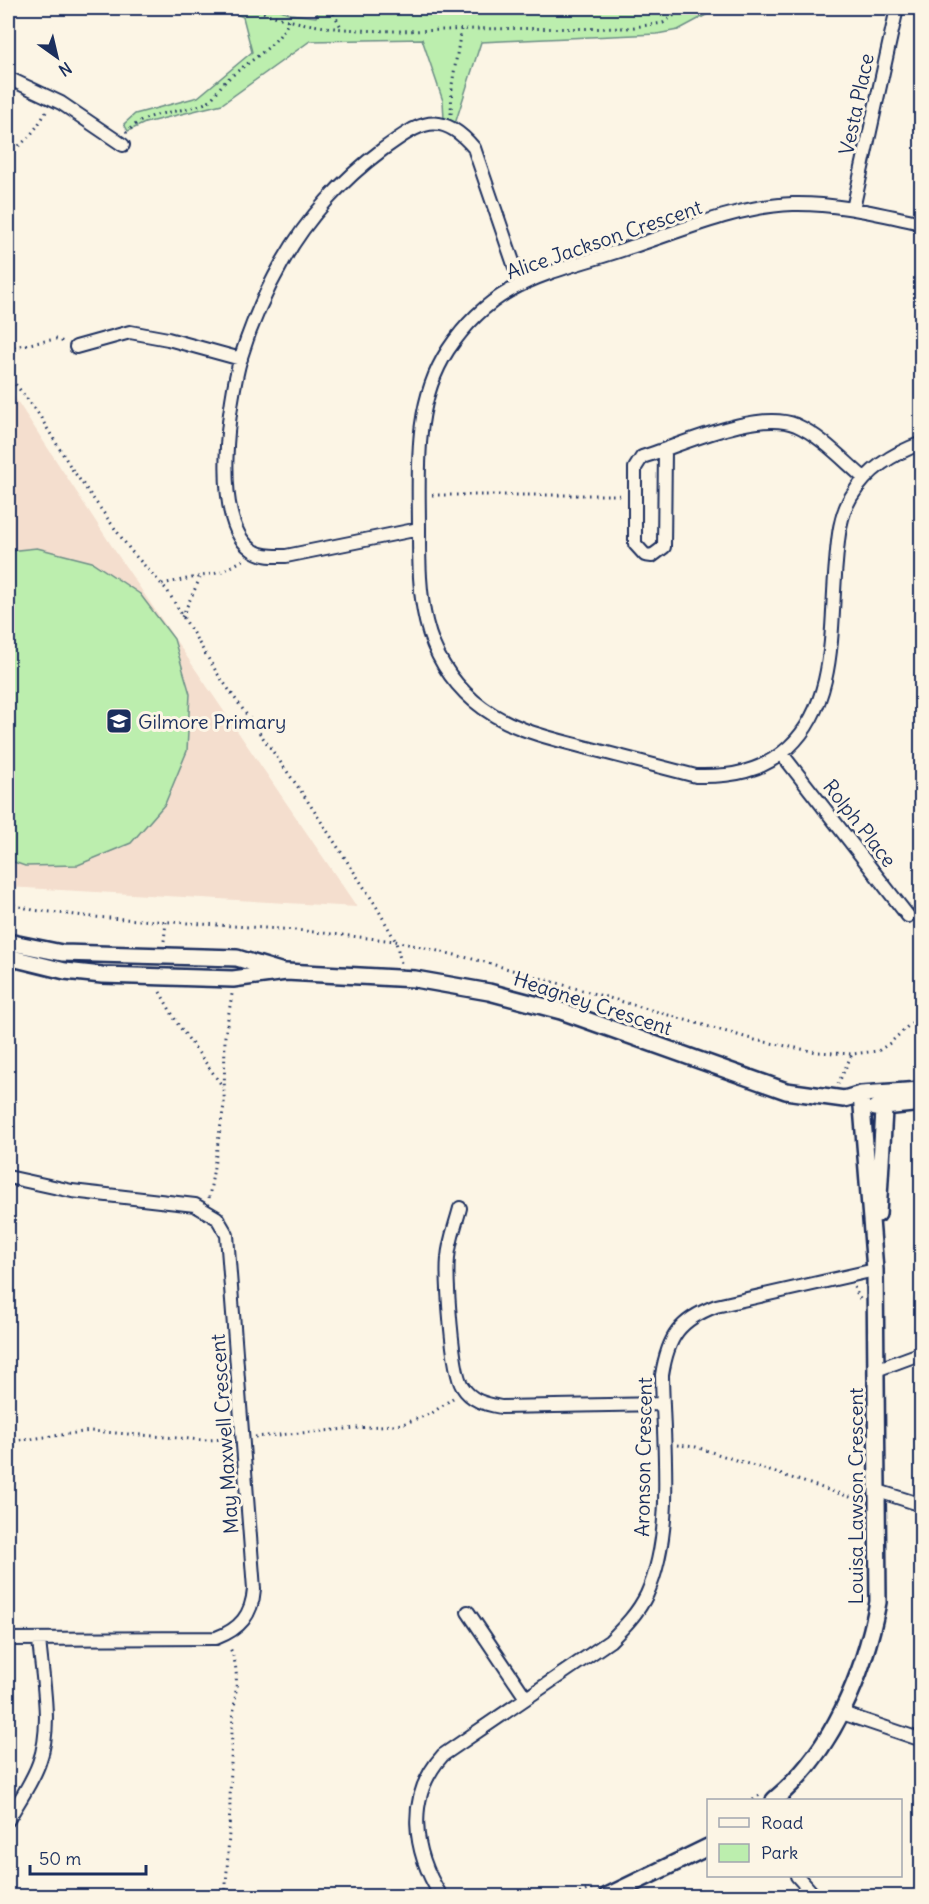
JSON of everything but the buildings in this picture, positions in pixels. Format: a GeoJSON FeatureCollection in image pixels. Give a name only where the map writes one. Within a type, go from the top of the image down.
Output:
{"type":"FeatureCollection","features":[{"type":"Feature","properties":{"kind":"street","name":"Vesta Place"},"geometry":{"type":"LineString","coordinates":[[853,209],[897,8]]}},
{"type":"Feature","properties":{"kind":"street"},"geometry":{"type":"LineString","coordinates":[[8,78],[52,99],[121,143]]}},
{"type":"Feature","properties":{"kind":"street"},"geometry":{"type":"LineString","coordinates":[[419,529],[286,556],[264,556],[253,551],[235,530],[228,493],[229,424],[241,359],[259,307],[284,260],[330,196],[368,160],[415,126],[428,122],[448,125],[464,135],[478,155],[521,285]]}},
{"type":"Feature","properties":{"kind":"street","name":"Alice Jackson Crescent"},"geometry":{"type":"LineString","coordinates":[[921,223],[853,209],[796,204],[741,212],[521,285],[506,293],[468,324],[448,351],[432,381],[420,433],[418,495],[422,609],[436,652],[463,690],[499,719],[539,735],[696,776],[723,777],[748,772],[782,754],[801,735],[816,712],[825,684],[838,533],[850,498],[864,478],[897,452],[921,442]]}},
{"type":"Feature","properties":{"kind":"street"},"geometry":{"type":"LineString","coordinates":[[76,347],[130,332],[168,339],[241,359]]}},
{"type":"Feature","properties":{"kind":"street"},"geometry":{"type":"LineString","coordinates":[[665,450],[664,541],[661,551],[652,556],[639,551],[635,544],[634,498],[637,462],[642,457],[748,423],[776,420],[796,425],[814,436],[864,478]]}},
{"type":"Feature","properties":{"kind":"street","name":"Rolph Place"},"geometry":{"type":"LineString","coordinates":[[782,754],[908,916]]}},
{"type":"Feature","properties":{"kind":"street","name":"Heagney Crescent"},"geometry":{"type":"LineString","coordinates":[[8,942],[62,952],[237,958],[286,972]]}},
{"type":"Feature","properties":{"kind":"street"},"geometry":{"type":"LineString","coordinates":[[58,969],[62,952]]}},
{"type":"Feature","properties":{"kind":"street","name":"Heagney Crescent"},"geometry":{"type":"LineString","coordinates":[[8,957],[58,969],[102,975],[233,979],[286,972],[399,978],[489,992],[561,1011],[786,1091],[841,1092],[861,1101],[921,1103]]}},
{"type":"Feature","properties":{"kind":"street","name":"Heagney Crescent"},"geometry":{"type":"LineString","coordinates":[[885,1100],[921,1090]]}},
{"type":"Feature","properties":{"kind":"street","name":"Louisa Lawson Crescent"},"geometry":{"type":"LineString","coordinates":[[769,1796],[790,1787],[814,1757],[842,1713],[870,1645],[878,1602],[869,1491],[876,1370],[875,1270],[885,1100]]}},
{"type":"Feature","properties":{"kind":"street","name":"Louisa Lawson Crescent"},"geometry":{"type":"LineString","coordinates":[[861,1101],[875,1270]]}},
{"type":"Feature","properties":{"kind":"street"},"geometry":{"type":"LineString","coordinates":[[8,1177],[72,1191],[195,1205],[206,1210]]}},
{"type":"Feature","properties":{"kind":"street"},"geometry":{"type":"LineString","coordinates":[[460,1208],[448,1257],[454,1363],[463,1388],[472,1398],[483,1404],[501,1407],[662,1404]]}},
{"type":"Feature","properties":{"kind":"street","name":"May Maxwell Crescent"},"geometry":{"type":"LineString","coordinates":[[206,1210],[222,1226],[230,1247],[254,1589],[248,1614],[232,1632],[225,1635]]}},
{"type":"Feature","properties":{"kind":"street","name":"Aronson Crescent"},"geometry":{"type":"LineString","coordinates":[[441,1896],[427,1872],[418,1846],[416,1820],[423,1784],[443,1755],[610,1641],[630,1621],[646,1596],[661,1554],[664,1522],[662,1404],[666,1353],[675,1334],[697,1314],[716,1306],[875,1270]]}},
{"type":"Feature","properties":{"kind":"street"},"geometry":{"type":"LineString","coordinates":[[876,1370],[921,1353]]}},
{"type":"Feature","properties":{"kind":"street"},"geometry":{"type":"LineString","coordinates":[[869,1491],[921,1505]]}},
{"type":"Feature","properties":{"kind":"street"},"geometry":{"type":"LineString","coordinates":[[468,1612],[526,1698]]}},
{"type":"Feature","properties":{"kind":"street"},"geometry":{"type":"LineString","coordinates":[[8,1639],[216,1638],[225,1635]]}},
{"type":"Feature","properties":{"kind":"street"},"geometry":{"type":"LineString","coordinates":[[8,1820],[38,1765],[44,1744],[45,1722],[39,1639]]}},
{"type":"Feature","properties":{"kind":"street"},"geometry":{"type":"LineString","coordinates":[[842,1713],[921,1740]]}},
{"type":"Feature","properties":{"kind":"street"},"geometry":{"type":"LineString","coordinates":[[607,1896],[707,1847]]}},
{"type":"Feature","properties":{"kind":"street"},"geometry":{"type":"LineString","coordinates":[[799,1877],[815,1896]]}},
{"type":"Feature","properties":{"kind":"path"},"geometry":{"type":"LineString","coordinates":[[252,8],[289,20],[341,27],[407,31],[648,26],[669,21],[685,8]]}},
{"type":"Feature","properties":{"kind":"path"},"geometry":{"type":"LineString","coordinates":[[331,8],[341,27]]}},
{"type":"Feature","properties":{"kind":"path"},"geometry":{"type":"LineString","coordinates":[[121,143],[135,123],[210,101],[225,81],[276,38],[289,20]]}},
{"type":"Feature","properties":{"kind":"path"},"geometry":{"type":"LineString","coordinates":[[448,125],[461,30]]}},
{"type":"Feature","properties":{"kind":"path"},"geometry":{"type":"LineString","coordinates":[[8,151],[16,148],[36,128],[52,99]]}},
{"type":"Feature","properties":{"kind":"path"},"geometry":{"type":"LineString","coordinates":[[8,348],[56,339],[76,347]]}},
{"type":"Feature","properties":{"kind":"path"},"geometry":{"type":"LineString","coordinates":[[8,375],[36,410],[72,469],[131,551],[162,584],[236,702],[291,777],[375,904],[399,949],[401,962],[399,978]]}},
{"type":"Feature","properties":{"kind":"path"},"geometry":{"type":"LineString","coordinates":[[418,495],[615,494],[634,498]]}},
{"type":"Feature","properties":{"kind":"path"},"geometry":{"type":"LineString","coordinates":[[162,584],[200,578],[231,568],[253,551]]}},
{"type":"Feature","properties":{"kind":"path"},"geometry":{"type":"LineString","coordinates":[[182,617],[200,578]]}},
{"type":"Feature","properties":{"kind":"path"},"geometry":{"type":"LineString","coordinates":[[914,1019],[921,949]]}},
{"type":"Feature","properties":{"kind":"path"},"geometry":{"type":"LineString","coordinates":[[160,989],[164,1003],[224,1088]]}},
{"type":"Feature","properties":{"kind":"path"},"geometry":{"type":"LineString","coordinates":[[206,1210],[224,1105],[225,1036],[234,989]]}},
{"type":"Feature","properties":{"kind":"path"},"geometry":{"type":"LineString","coordinates":[[841,1092],[852,1054]]}},
{"type":"Feature","properties":{"kind":"path"},"geometry":{"type":"LineString","coordinates":[[855,1275],[853,1290],[860,1297],[862,1307]]}},
{"type":"Feature","properties":{"kind":"path"},"geometry":{"type":"LineString","coordinates":[[663,1445],[696,1447],[854,1498],[859,1503]]}},
{"type":"Feature","properties":{"kind":"path"},"geometry":{"type":"LineString","coordinates":[[854,1498],[869,1491]]}},
{"type":"Feature","properties":{"kind":"path"},"geometry":{"type":"LineString","coordinates":[[864,1508],[869,1491]]}},
{"type":"Feature","properties":{"kind":"path"},"geometry":{"type":"LineString","coordinates":[[225,1635],[236,1659],[238,1670],[232,1731],[231,1827],[225,1896]]}},
{"type":"Feature","properties":{"kind":"shaded area","name":"Gilmore Primary"},"geometry":{"type":"Polygon","coordinates":[[[8,387],[117,554],[357,907],[8,887],[8,387]]]}},
{"type":"Feature","properties":{"kind":"green space"},"geometry":{"type":"Polygon","coordinates":[[[224,8],[277,8],[290,14],[316,17],[319,8],[719,8],[678,30],[657,34],[481,42],[455,124],[444,119],[443,101],[422,39],[310,41],[222,104],[145,123],[128,131],[124,124],[135,114],[198,97],[252,52],[243,17],[224,8]]]}},
{"type":"Feature","properties":{"kind":"green space"},"geometry":{"type":"Polygon","coordinates":[[[37,548],[92,562],[140,594],[174,639],[190,694],[187,751],[165,804],[131,843],[78,865],[25,866],[8,860],[8,551],[37,548]]]}},
{"type":"Feature","properties":{"kind":"place","name":"Gilmore Primary"},"geometry":{"type":"Point","coordinates":[119,721]}}]}
